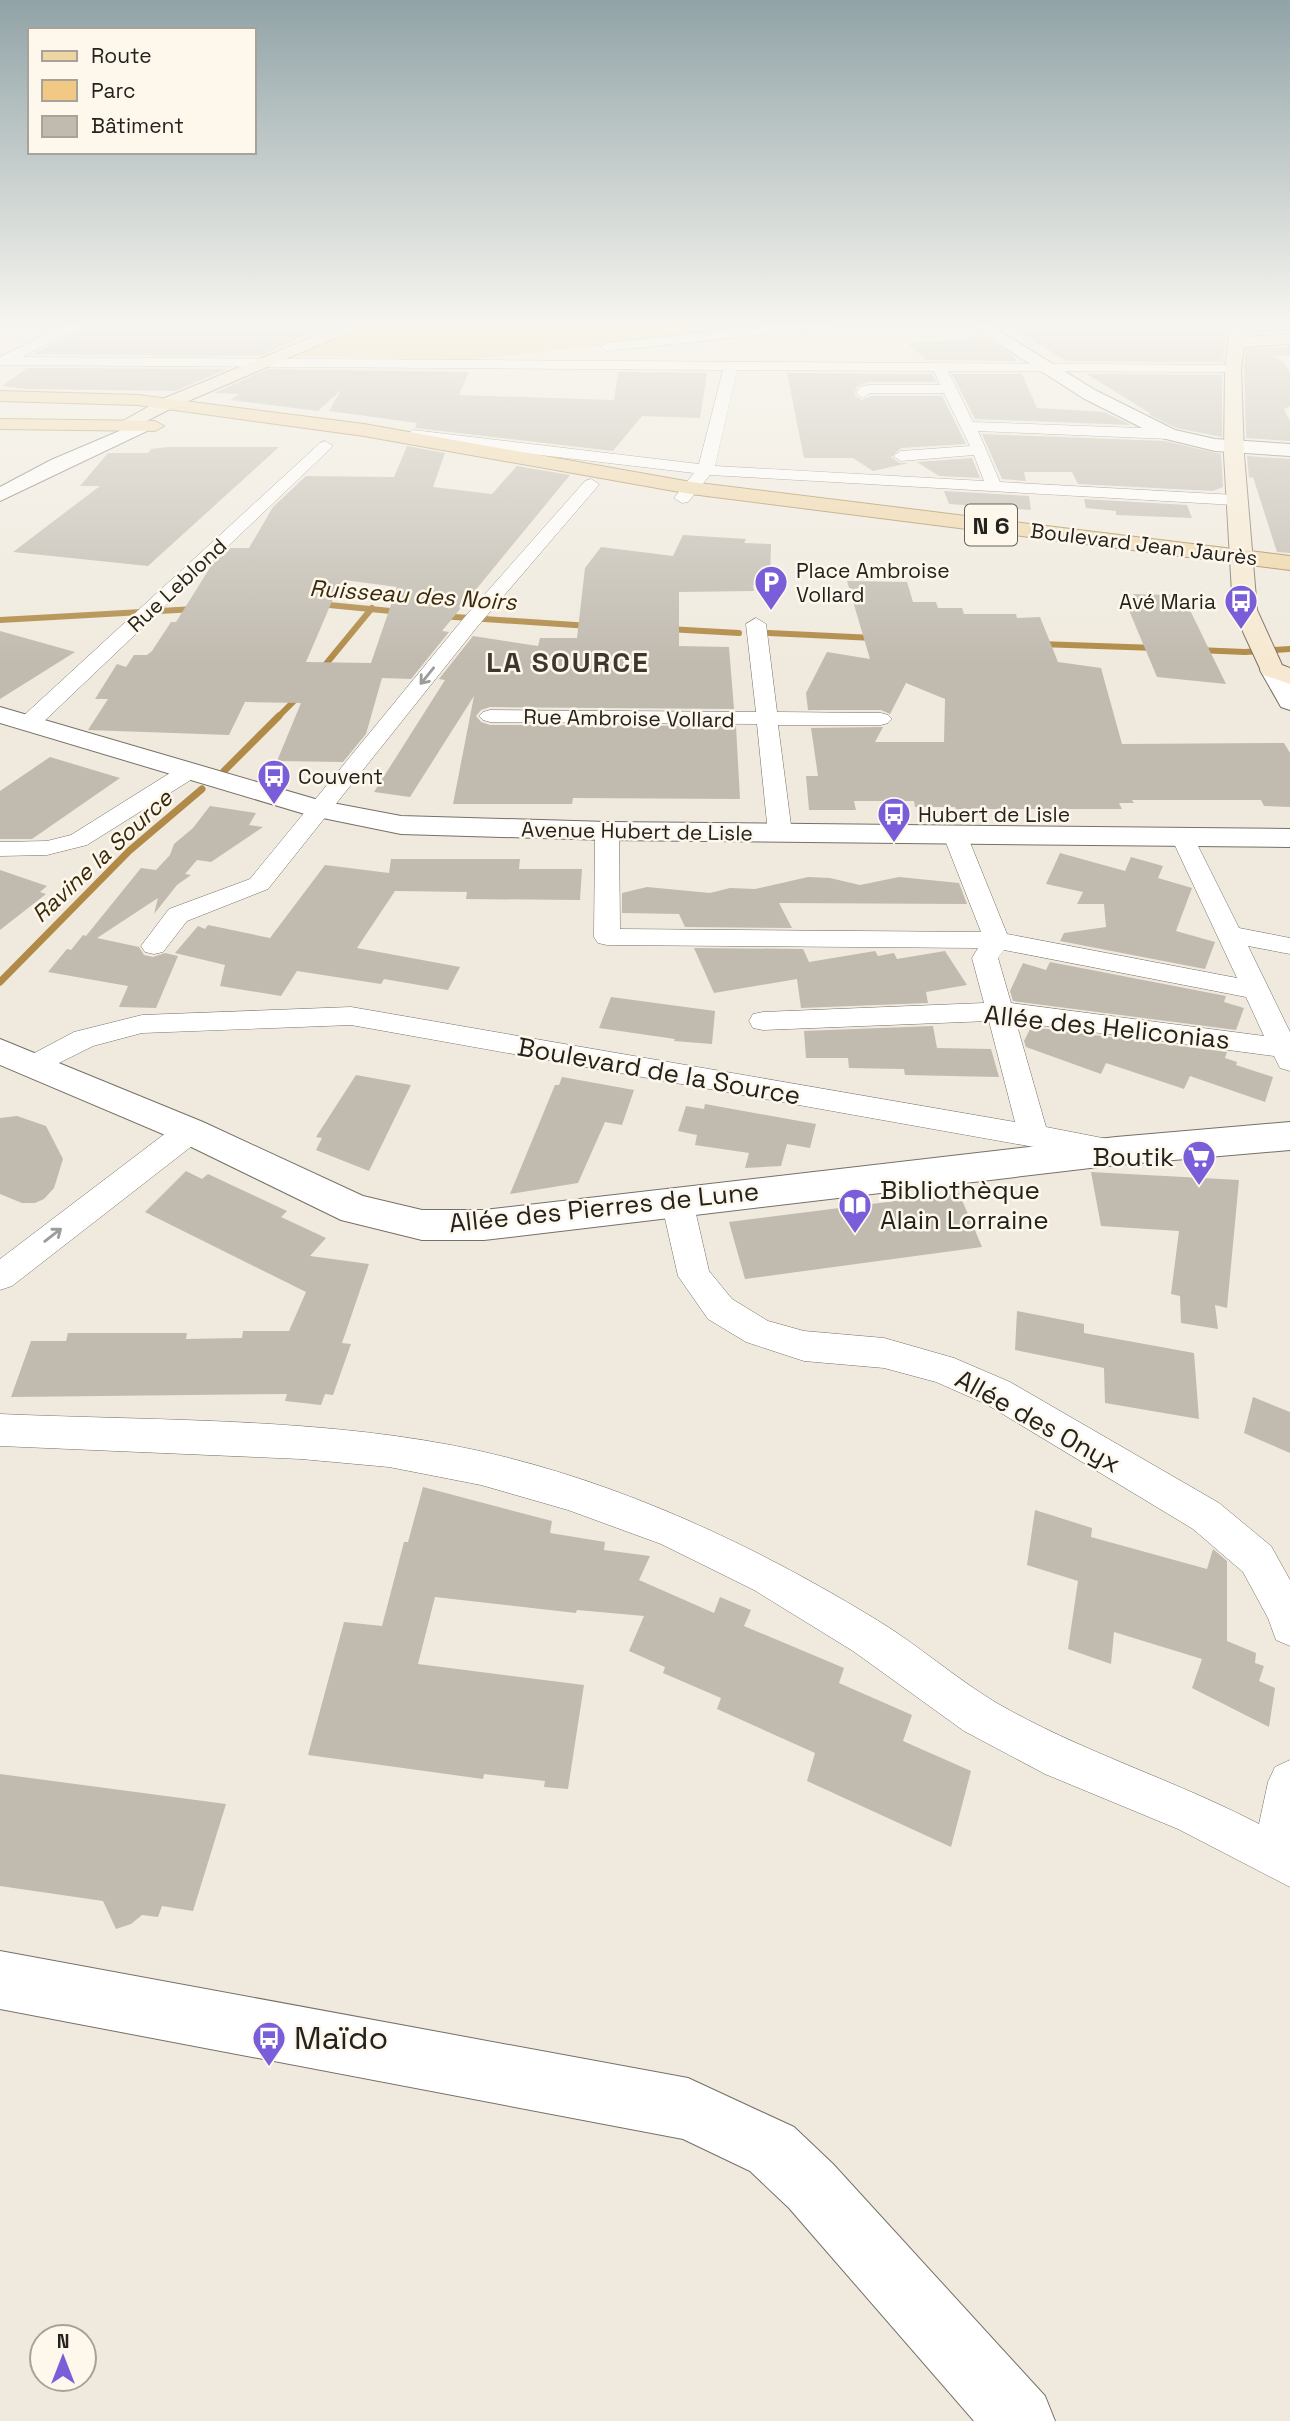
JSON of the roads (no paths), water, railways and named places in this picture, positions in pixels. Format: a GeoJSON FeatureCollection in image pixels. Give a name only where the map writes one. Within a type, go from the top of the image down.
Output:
{"type":"FeatureCollection","features":[{"type":"Feature","properties":{"kind":"main road","name":"Boulevard Jean Jaurès"},"geometry":{"type":"LineString","coordinates":[[323,437],[591,484],[686,493]]}},
{"type":"Feature","properties":{"kind":"main road","name":"Boulevard Jean Jaurès"},"geometry":{"type":"LineString","coordinates":[[400,437],[871,526],[1242,564],[1290,563]]}},
{"type":"Feature","properties":{"kind":"main road"},"geometry":{"type":"LineString","coordinates":[[1234,437],[1235,500],[1245,610],[1272,663]]}},
{"type":"Feature","properties":{"kind":"main road","name":"Boulevard Jean Jaurès"},"geometry":{"type":"LineString","coordinates":[[1242,564],[1290,579]]}},
{"type":"Feature","properties":{"kind":"street"},"geometry":{"type":"LineString","coordinates":[[58,464],[103,437]]}},
{"type":"Feature","properties":{"kind":"street"},"geometry":{"type":"LineString","coordinates":[[0,495],[58,464],[118,437]]}},
{"type":"Feature","properties":{"kind":"street"},"geometry":{"type":"LineString","coordinates":[[424,437],[706,470],[1235,500]]}},
{"type":"Feature","properties":{"kind":"street"},"geometry":{"type":"LineString","coordinates":[[686,493],[706,470],[714,437]]}},
{"type":"Feature","properties":{"kind":"street"},"geometry":{"type":"LineString","coordinates":[[973,437],[994,486]]}},
{"type":"Feature","properties":{"kind":"street"},"geometry":{"type":"LineString","coordinates":[[1181,437],[1204,443],[1290,450]]}},
{"type":"Feature","properties":{"kind":"street","name":"Rue Leblond"},"geometry":{"type":"LineString","coordinates":[[29,723],[325,446]]}},
{"type":"Feature","properties":{"kind":"street"},"geometry":{"type":"LineString","coordinates":[[901,456],[980,450]]}},
{"type":"Feature","properties":{"kind":"street"},"geometry":{"type":"LineString","coordinates":[[154,946],[178,915],[260,884],[473,619],[591,484]]}},
{"type":"Feature","properties":{"kind":"street","name":"Rue Ambroise Vollard"},"geometry":{"type":"LineString","coordinates":[[756,624],[780,833]]}},
{"type":"Feature","properties":{"kind":"street"},"geometry":{"type":"LineString","coordinates":[[1272,663],[1290,702]]}},
{"type":"Feature","properties":{"kind":"street","name":"Avenue Hubert de Lisle"},"geometry":{"type":"LineString","coordinates":[[0,715],[318,809],[401,825],[607,831],[1290,838]]}},
{"type":"Feature","properties":{"kind":"street","name":"Rue Ambroise Vollard"},"geometry":{"type":"LineString","coordinates":[[490,716],[881,719]]}},
{"type":"Feature","properties":{"kind":"street"},"geometry":{"type":"LineString","coordinates":[[0,849],[47,848],[79,840],[189,771]]}},
{"type":"Feature","properties":{"kind":"street","name":"Allée des Heliconias"},"geometry":{"type":"LineString","coordinates":[[607,831],[607,936],[997,940],[1270,1004]]}},
{"type":"Feature","properties":{"kind":"street"},"geometry":{"type":"LineString","coordinates":[[955,835],[997,940],[985,958],[1034,1136]]}},
{"type":"Feature","properties":{"kind":"street","name":"Allée des Heliconias"},"geometry":{"type":"LineString","coordinates":[[763,1021],[1001,1011],[1287,1054],[1270,1004],[1229,934],[1183,837]]}},
{"type":"Feature","properties":{"kind":"street"},"geometry":{"type":"LineString","coordinates":[[1229,934],[1290,946]]}},
{"type":"Feature","properties":{"kind":"street","name":"Boulevard de la Source"},"geometry":{"type":"LineString","coordinates":[[35,1065],[84,1039],[142,1024],[351,1016],[1116,1150],[1290,1136]]}},
{"type":"Feature","properties":{"kind":"street","name":"Allée des Pierres de Lune"},"geometry":{"type":"LineString","coordinates":[[0,1051],[190,1131],[355,1209],[422,1225],[484,1225],[1116,1150]]}},
{"type":"Feature","properties":{"kind":"street"},"geometry":{"type":"LineString","coordinates":[[0,1277],[190,1131]]}},
{"type":"Feature","properties":{"kind":"street","name":"Allée des Onyx"},"geometry":{"type":"LineString","coordinates":[[677,1201],[694,1276],[720,1309],[758,1332],[804,1346],[884,1353],[942,1369],[998,1393],[1206,1516],[1257,1559],[1286,1612],[1290,1626]]}},
{"type":"Feature","properties":{"kind":"street"},"geometry":{"type":"LineString","coordinates":[[0,1430],[301,1443],[389,1451],[481,1468],[568,1493],[672,1530],[768,1577],[867,1637],[979,1716],[1060,1759],[1193,1813],[1283,1860],[1290,1782]]}},
{"type":"Feature","properties":{"kind":"street"},"geometry":{"type":"LineString","coordinates":[[0,1980],[688,2109],[772,2149],[811,2186],[1010,2415]]}},
{"type":"Feature","properties":{"kind":"waterway","name":"Ruisseau des Noirs"},"geometry":{"type":"LineString","coordinates":[[319,604],[371,609]]}},
{"type":"Feature","properties":{"kind":"waterway","name":"Ruisseau des Noirs"},"geometry":{"type":"LineString","coordinates":[[0,620],[195,609]]}},
{"type":"Feature","properties":{"kind":"waterway","name":"Ravine la Source"},"geometry":{"type":"LineString","coordinates":[[321,670],[371,609]]}},
{"type":"Feature","properties":{"kind":"waterway","name":"Ruisseau des Noirs"},"geometry":{"type":"LineString","coordinates":[[371,609],[401,612]]}},
{"type":"Feature","properties":{"kind":"waterway","name":"Ruisseau des Noirs"},"geometry":{"type":"LineString","coordinates":[[440,616],[590,626]]}},
{"type":"Feature","properties":{"kind":"waterway","name":"Ruisseau des Noirs"},"geometry":{"type":"LineString","coordinates":[[668,629],[739,633]]}},
{"type":"Feature","properties":{"kind":"waterway","name":"Ruisseau des Noirs"},"geometry":{"type":"LineString","coordinates":[[769,633],[874,638]]}},
{"type":"Feature","properties":{"kind":"waterway","name":"Ruisseau des Noirs"},"geometry":{"type":"LineString","coordinates":[[1039,644],[1157,648]]}},
{"type":"Feature","properties":{"kind":"waterway","name":"Ruisseau des Noirs"},"geometry":{"type":"LineString","coordinates":[[1197,650],[1245,652],[1290,649]]}},
{"type":"Feature","properties":{"kind":"waterway","name":"Ravine la Source"},"geometry":{"type":"LineString","coordinates":[[224,771],[302,693]]}},
{"type":"Feature","properties":{"kind":"waterway","name":"Ravine la Source"},"geometry":{"type":"LineString","coordinates":[[0,982],[129,851],[202,789]]}},
{"type":"Feature","properties":{"kind":"place","name":"Place Ambroise Vollard"},"geometry":{"type":"Point","coordinates":[771,612]}},
{"type":"Feature","properties":{"kind":"place","name":"Avé Maria"},"geometry":{"type":"Point","coordinates":[1241,631]}},
{"type":"Feature","properties":{"kind":"place","name":"Couvent"},"geometry":{"type":"Point","coordinates":[274,806]}},
{"type":"Feature","properties":{"kind":"place","name":"Hubert de Lisle"},"geometry":{"type":"Point","coordinates":[894,844]}},
{"type":"Feature","properties":{"kind":"place","name":"Boutik"},"geometry":{"type":"Point","coordinates":[1199,1187]}},
{"type":"Feature","properties":{"kind":"place","name":"Bibliothèque Alain Lorraine"},"geometry":{"type":"Point","coordinates":[855,1235]}},
{"type":"Feature","properties":{"kind":"place","name":"Maïdo"},"geometry":{"type":"Point","coordinates":[269,2068]}},
{"type":"Feature","properties":{"kind":"district","name":"LA SOURCE"},"geometry":{"type":"Point","coordinates":[568,662]}}]}
